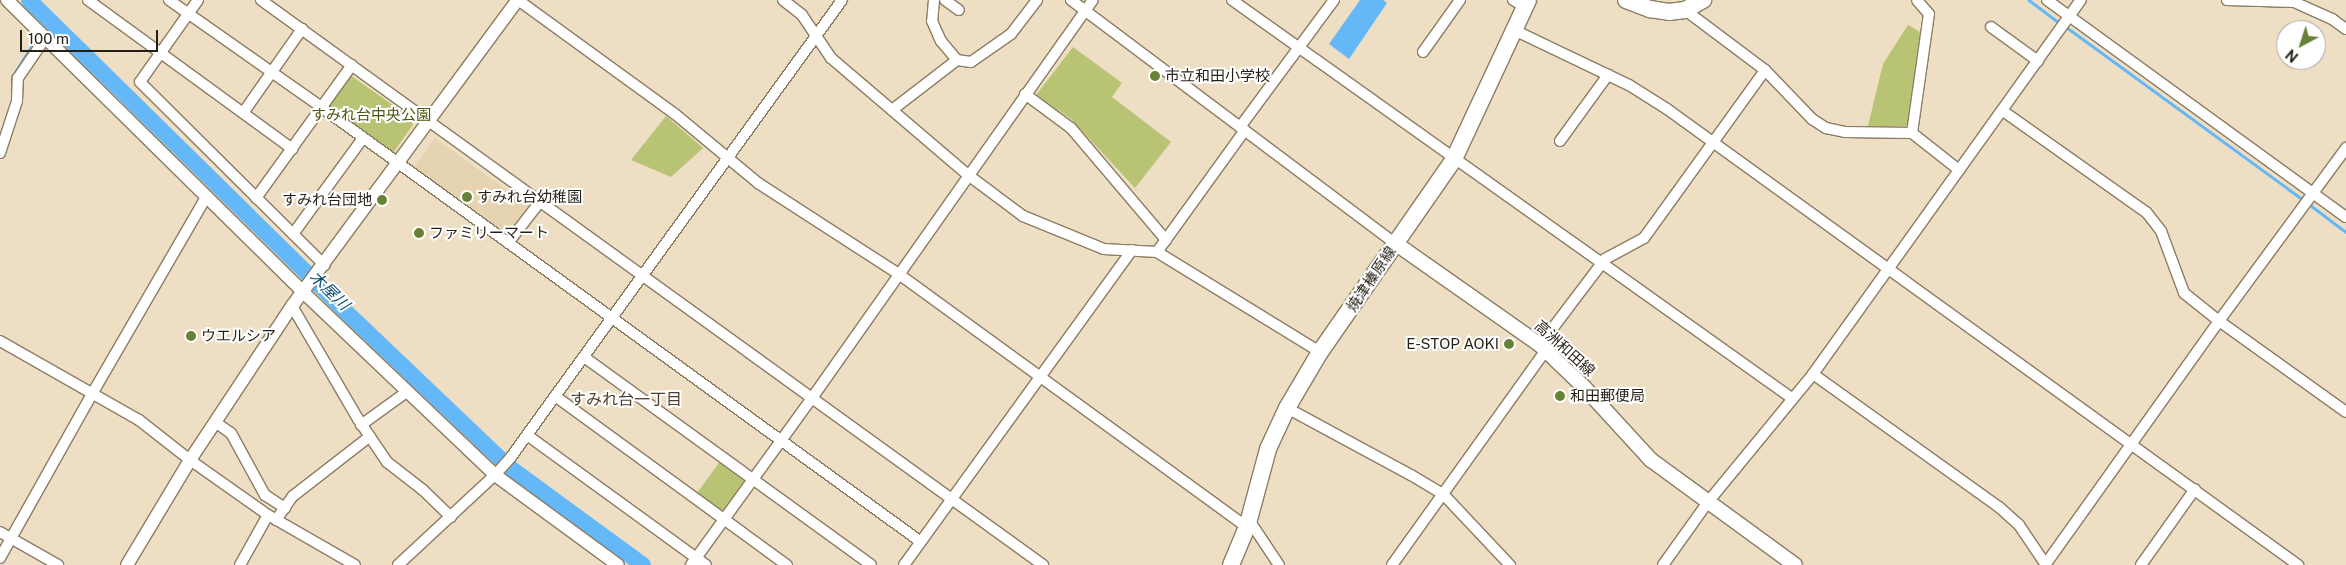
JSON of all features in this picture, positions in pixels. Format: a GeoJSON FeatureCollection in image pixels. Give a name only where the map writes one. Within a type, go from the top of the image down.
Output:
{"type":"FeatureCollection","features":[{"type":"Feature","properties":{"kind":"main road"},"geometry":{"type":"LineString","coordinates":[[1628,0],[1650,9],[1669,12],[1685,10],[1703,0]]}},
{"type":"Feature","properties":{"kind":"main road","name":"焼津榛原線"},"geometry":{"type":"LineString","coordinates":[[1231,565],[1248,524],[1268,449],[1287,408],[1320,352],[1454,159],[1514,30],[1522,2]]}},
{"type":"Feature","properties":{"kind":"main road","name":"高洲和田線"},"geometry":{"type":"LineString","coordinates":[[1395,243],[1543,348],[1651,460],[1796,565]]}},
{"type":"Feature","properties":{"kind":"street"},"geometry":{"type":"LineString","coordinates":[[7,0],[495,476],[618,565]]}},
{"type":"Feature","properties":{"kind":"street"},"geometry":{"type":"LineString","coordinates":[[88,0],[292,149]]}},
{"type":"Feature","properties":{"kind":"street"},"geometry":{"type":"LineString","coordinates":[[168,0],[363,138],[921,542]]}},
{"type":"Feature","properties":{"kind":"street"},"geometry":{"type":"LineString","coordinates":[[198,0],[140,82],[323,266]]}},
{"type":"Feature","properties":{"kind":"street"},"geometry":{"type":"LineString","coordinates":[[261,0],[539,203],[1043,565]]}},
{"type":"Feature","properties":{"kind":"street"},"geometry":{"type":"LineString","coordinates":[[127,565],[190,460],[292,306],[399,164],[518,0],[675,114],[758,183],[900,275],[1248,524],[1279,565]]}},
{"type":"Feature","properties":{"kind":"street"},"geometry":{"type":"LineString","coordinates":[[783,0],[802,14],[831,58],[968,175],[1023,216],[1104,249],[1157,252],[1320,352]]}},
{"type":"Feature","properties":{"kind":"street"},"geometry":{"type":"LineString","coordinates":[[398,565],[412,550],[495,476],[511,457],[728,160],[842,0]]}},
{"type":"Feature","properties":{"kind":"street"},"geometry":{"type":"LineString","coordinates":[[934,0],[932,21],[941,41],[957,60],[971,62],[1011,34],[1037,0]]}},
{"type":"Feature","properties":{"kind":"street"},"geometry":{"type":"LineString","coordinates":[[945,0],[959,10]]}},
{"type":"Feature","properties":{"kind":"street"},"geometry":{"type":"LineString","coordinates":[[1071,0],[1395,243]]}},
{"type":"Feature","properties":{"kind":"street"},"geometry":{"type":"LineString","coordinates":[[694,561],[782,441],[1093,0]]}},
{"type":"Feature","properties":{"kind":"street"},"geometry":{"type":"LineString","coordinates":[[1232,0],[1793,399]]}},
{"type":"Feature","properties":{"kind":"street"},"geometry":{"type":"LineString","coordinates":[[1157,252],[1334,0]]}},
{"type":"Feature","properties":{"kind":"street"},"geometry":{"type":"LineString","coordinates":[[1423,52],[1460,0]]}},
{"type":"Feature","properties":{"kind":"street"},"geometry":{"type":"LineString","coordinates":[[1912,133],[1929,14],[1917,0]]}},
{"type":"Feature","properties":{"kind":"street"},"geometry":{"type":"LineString","coordinates":[[2047,0],[2309,199],[2346,218]]}},
{"type":"Feature","properties":{"kind":"street"},"geometry":{"type":"LineString","coordinates":[[1663,565],[1708,502],[1813,374],[2081,0]]}},
{"type":"Feature","properties":{"kind":"street"},"geometry":{"type":"LineString","coordinates":[[2227,0],[2294,2],[2310,7],[2346,29]]}},
{"type":"Feature","properties":{"kind":"street"},"geometry":{"type":"LineString","coordinates":[[1685,10],[1765,70],[1812,119],[1826,128],[1845,132],[1912,133],[1959,170]]}},
{"type":"Feature","properties":{"kind":"street"},"geometry":{"type":"LineString","coordinates":[[1991,27],[2038,61]]}},
{"type":"Feature","properties":{"kind":"street"},"geometry":{"type":"LineString","coordinates":[[243,114],[302,29]]}},
{"type":"Feature","properties":{"kind":"street"},"geometry":{"type":"LineString","coordinates":[[1514,30],[1629,85],[1660,104],[2298,565]]}},
{"type":"Feature","properties":{"kind":"street"},"geometry":{"type":"LineString","coordinates":[[0,153],[17,101],[18,78],[46,36]]}},
{"type":"Feature","properties":{"kind":"street"},"geometry":{"type":"LineString","coordinates":[[892,110],[957,60]]}},
{"type":"Feature","properties":{"kind":"street"},"geometry":{"type":"LineString","coordinates":[[256,198],[352,65]]}},
{"type":"Feature","properties":{"kind":"street"},"geometry":{"type":"LineString","coordinates":[[1392,565],[1443,494],[1601,263],[1644,238],[1765,70]]}},
{"type":"Feature","properties":{"kind":"street"},"geometry":{"type":"LineString","coordinates":[[1560,141],[1608,75]]}},
{"type":"Feature","properties":{"kind":"street"},"geometry":{"type":"LineString","coordinates":[[1025,94],[1071,128],[1166,240]]}},
{"type":"Feature","properties":{"kind":"street"},"geometry":{"type":"LineString","coordinates":[[2003,111],[2147,213],[2161,231],[2184,293],[2219,321],[2346,412]]}},
{"type":"Feature","properties":{"kind":"street"},"geometry":{"type":"LineString","coordinates":[[293,234],[363,138]]}},
{"type":"Feature","properties":{"kind":"street"},"geometry":{"type":"LineString","coordinates":[[1813,374],[1999,507],[2019,525],[2046,565],[2219,321],[2346,148]]}},
{"type":"Feature","properties":{"kind":"street"},"geometry":{"type":"LineString","coordinates":[[0,558],[92,394],[207,196]]}},
{"type":"Feature","properties":{"kind":"street"},"geometry":{"type":"LineString","coordinates":[[508,243],[539,203]]}},
{"type":"Feature","properties":{"kind":"street"},"geometry":{"type":"LineString","coordinates":[[904,565],[1132,250]]}},
{"type":"Feature","properties":{"kind":"street"},"geometry":{"type":"LineString","coordinates":[[292,306],[361,425],[387,462],[423,490],[451,517]]}},
{"type":"Feature","properties":{"kind":"street"},"geometry":{"type":"LineString","coordinates":[[0,341],[140,420],[190,460],[272,518],[354,565]]}},
{"type":"Feature","properties":{"kind":"street"},"geometry":{"type":"LineString","coordinates":[[584,357],[871,565]]}},
{"type":"Feature","properties":{"kind":"street"},"geometry":{"type":"LineString","coordinates":[[361,425],[408,391]]}},
{"type":"Feature","properties":{"kind":"street"},"geometry":{"type":"LineString","coordinates":[[555,396],[787,565]]}},
{"type":"Feature","properties":{"kind":"street"},"geometry":{"type":"LineString","coordinates":[[1287,408],[1443,494],[1510,565]]}},
{"type":"Feature","properties":{"kind":"street"},"geometry":{"type":"LineString","coordinates":[[216,422],[231,433],[265,495],[285,508]]}},
{"type":"Feature","properties":{"kind":"street"},"geometry":{"type":"LineString","coordinates":[[527,435],[694,561],[706,565]]}},
{"type":"Feature","properties":{"kind":"street"},"geometry":{"type":"LineString","coordinates":[[240,565],[272,518],[285,508],[293,496],[369,436]]}},
{"type":"Feature","properties":{"kind":"street"},"geometry":{"type":"LineString","coordinates":[[2141,565],[2195,490]]}},
{"type":"Feature","properties":{"kind":"street"},"geometry":{"type":"LineString","coordinates":[[0,532],[58,565]]}},
{"type":"Feature","properties":{"kind":"shaded area"},"geometry":{"type":"Polygon","coordinates":[[[435,138],[530,207],[507,238],[412,170],[435,138]]]}},
{"type":"Feature","properties":{"kind":"green space"},"geometry":{"type":"Polygon","coordinates":[[[1908,25],[1920,32],[1907,126],[1868,126],[1883,64],[1908,25]]]}},
{"type":"Feature","properties":{"kind":"green space"},"geometry":{"type":"Polygon","coordinates":[[[1073,47],[1122,83],[1112,97],[1171,142],[1135,188],[1071,119],[1036,95],[1073,47]]]}},
{"type":"Feature","properties":{"kind":"green space","name":"すみれ台中央公園"},"geometry":{"type":"Polygon","coordinates":[[[350,75],[416,121],[391,155],[326,109],[350,75]]]}},
{"type":"Feature","properties":{"kind":"green space"},"geometry":{"type":"Polygon","coordinates":[[[666,116],[703,148],[671,177],[631,160],[666,116]]]}},
{"type":"Feature","properties":{"kind":"green space"},"geometry":{"type":"Polygon","coordinates":[[[721,460],[749,480],[724,513],[697,493],[721,460]]]}},
{"type":"Feature","properties":{"kind":"water"},"geometry":{"type":"Polygon","coordinates":[[[1360,0],[1383,0],[1387,3],[1349,59],[1329,44],[1360,0]]]}},
{"type":"Feature","properties":{"kind":"waterway","name":"木屋川"},"geometry":{"type":"LineString","coordinates":[[29,0],[341,307],[509,467],[643,565]]}},
{"type":"Feature","properties":{"kind":"waterway"},"geometry":{"type":"LineString","coordinates":[[2029,0],[2060,23]]}},
{"type":"Feature","properties":{"kind":"waterway"},"geometry":{"type":"LineString","coordinates":[[43,29],[49,20]]}},
{"type":"Feature","properties":{"kind":"waterway"},"geometry":{"type":"LineString","coordinates":[[2065,26],[2305,201]]}},
{"type":"Feature","properties":{"kind":"waterway"},"geometry":{"type":"LineString","coordinates":[[12,102],[12,77],[38,36]]}},
{"type":"Feature","properties":{"kind":"waterway"},"geometry":{"type":"LineString","coordinates":[[2309,204],[2346,232]]}},
{"type":"Feature","properties":{"kind":"place","name":"市立和田小学校"},"geometry":{"type":"Point","coordinates":[1155,76]}},
{"type":"Feature","properties":{"kind":"place","name":"すみれ台幼稚園"},"geometry":{"type":"Point","coordinates":[467,197]}},
{"type":"Feature","properties":{"kind":"place","name":"すみれ台団地"},"geometry":{"type":"Point","coordinates":[382,200]}},
{"type":"Feature","properties":{"kind":"place","name":"ファミリーマート"},"geometry":{"type":"Point","coordinates":[419,233]}},
{"type":"Feature","properties":{"kind":"place","name":"ウエルシア"},"geometry":{"type":"Point","coordinates":[191,336]}},
{"type":"Feature","properties":{"kind":"place","name":"E-STOP AOKI"},"geometry":{"type":"Point","coordinates":[1509,344]}},
{"type":"Feature","properties":{"kind":"place","name":"和田郵便局"},"geometry":{"type":"Point","coordinates":[1560,396]}},
{"type":"Feature","properties":{"kind":"district","name":"すみれ台一丁目"},"geometry":{"type":"Point","coordinates":[626,400]}}]}
